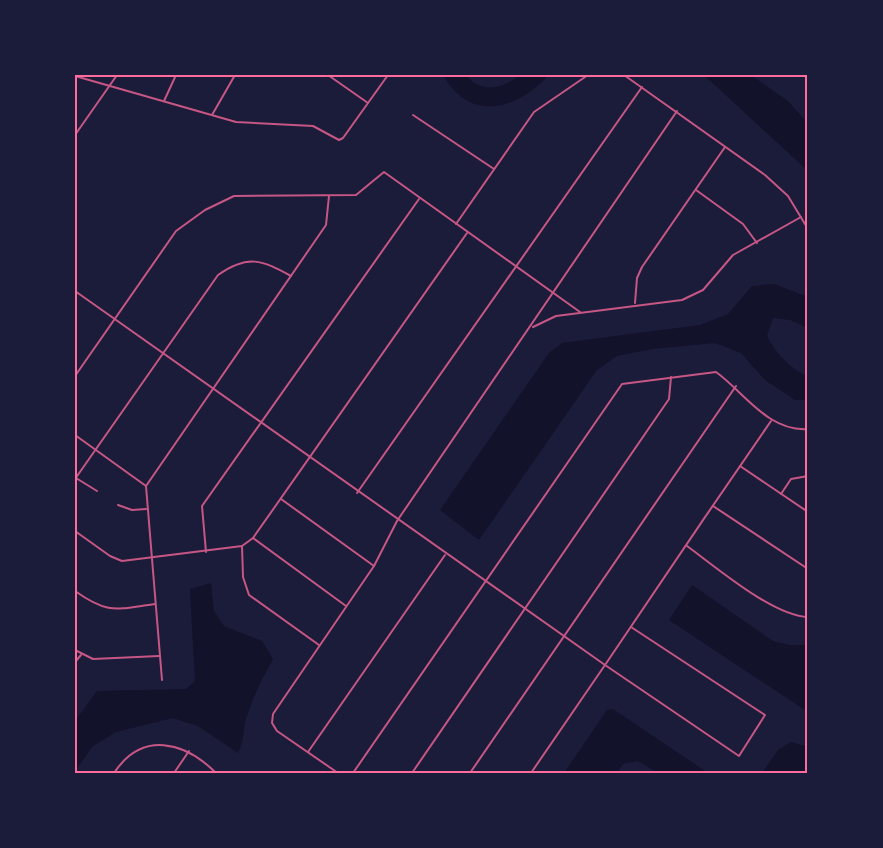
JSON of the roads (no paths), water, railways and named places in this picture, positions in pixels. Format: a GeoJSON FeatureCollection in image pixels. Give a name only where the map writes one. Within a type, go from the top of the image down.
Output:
{"type":"FeatureCollection","features":[{"type":"Feature","properties":{"kind":"street"},"geometry":{"type":"LineString","coordinates":[[75,135],[117,75]]}},
{"type":"Feature","properties":{"kind":"street"},"geometry":{"type":"LineString","coordinates":[[164,101],[176,75]]}},
{"type":"Feature","properties":{"kind":"street"},"geometry":{"type":"LineString","coordinates":[[212,115],[235,75]]}},
{"type":"Feature","properties":{"kind":"street"},"geometry":{"type":"LineString","coordinates":[[328,75],[368,103]]}},
{"type":"Feature","properties":{"kind":"street"},"geometry":{"type":"LineString","coordinates":[[75,76],[212,115],[260,125],[313,126],[339,140],[343,138],[388,75]]}},
{"type":"Feature","properties":{"kind":"street"},"geometry":{"type":"LineString","coordinates":[[456,224],[534,112],[588,75]]}},
{"type":"Feature","properties":{"kind":"street"},"geometry":{"type":"LineString","coordinates":[[624,75],[677,111],[781,189],[808,229]]}},
{"type":"Feature","properties":{"kind":"street"},"geometry":{"type":"LineString","coordinates":[[357,493],[642,87]]}},
{"type":"Feature","properties":{"kind":"street"},"geometry":{"type":"LineString","coordinates":[[338,773],[277,731],[272,723],[273,714],[374,566],[397,521],[677,111]]}},
{"type":"Feature","properties":{"kind":"street"},"geometry":{"type":"LineString","coordinates":[[413,116],[494,169]]}},
{"type":"Feature","properties":{"kind":"street"},"geometry":{"type":"LineString","coordinates":[[635,304],[637,278],[642,267],[725,147]]}},
{"type":"Feature","properties":{"kind":"street"},"geometry":{"type":"LineString","coordinates":[[75,376],[176,231],[219,202],[234,196],[262,194],[356,195],[384,172],[580,312]]}},
{"type":"Feature","properties":{"kind":"street"},"geometry":{"type":"LineString","coordinates":[[696,189],[743,224],[757,243]]}},
{"type":"Feature","properties":{"kind":"street"},"geometry":{"type":"LineString","coordinates":[[162,680],[146,509],[146,486],[326,225],[329,196]]}},
{"type":"Feature","properties":{"kind":"street"},"geometry":{"type":"LineString","coordinates":[[206,552],[202,506],[419,199]]}},
{"type":"Feature","properties":{"kind":"street"},"geometry":{"type":"LineString","coordinates":[[530,328],[556,316],[635,304],[682,300],[703,290],[734,255],[801,217]]}},
{"type":"Feature","properties":{"kind":"street"},"geometry":{"type":"LineString","coordinates":[[75,531],[122,561],[242,546],[253,538],[468,232]]}},
{"type":"Feature","properties":{"kind":"street"},"geometry":{"type":"LineString","coordinates":[[97,491],[75,478],[218,275],[230,266],[248,261],[261,261],[291,276]]}},
{"type":"Feature","properties":{"kind":"street"},"geometry":{"type":"LineString","coordinates":[[75,291],[445,555],[739,756],[765,715],[631,627]]}},
{"type":"Feature","properties":{"kind":"street"},"geometry":{"type":"LineString","coordinates":[[353,773],[622,384],[716,372],[736,386],[749,403],[772,420],[808,429]]}},
{"type":"Feature","properties":{"kind":"street"},"geometry":{"type":"LineString","coordinates":[[412,773],[669,399],[671,377]]}},
{"type":"Feature","properties":{"kind":"street"},"geometry":{"type":"LineString","coordinates":[[470,773],[736,386]]}},
{"type":"Feature","properties":{"kind":"street"},"geometry":{"type":"LineString","coordinates":[[531,773],[772,420]]}},
{"type":"Feature","properties":{"kind":"street"},"geometry":{"type":"LineString","coordinates":[[75,435],[146,486]]}},
{"type":"Feature","properties":{"kind":"street"},"geometry":{"type":"LineString","coordinates":[[740,466],[808,512]]}},
{"type":"Feature","properties":{"kind":"street"},"geometry":{"type":"LineString","coordinates":[[781,495],[791,480],[808,476]]}},
{"type":"Feature","properties":{"kind":"street"},"geometry":{"type":"LineString","coordinates":[[281,499],[374,566]]}},
{"type":"Feature","properties":{"kind":"street"},"geometry":{"type":"LineString","coordinates":[[118,505],[132,510],[146,509]]}},
{"type":"Feature","properties":{"kind":"street"},"geometry":{"type":"LineString","coordinates":[[713,506],[808,569]]}},
{"type":"Feature","properties":{"kind":"street"},"geometry":{"type":"LineString","coordinates":[[253,538],[346,606]]}},
{"type":"Feature","properties":{"kind":"street"},"geometry":{"type":"LineString","coordinates":[[242,546],[243,577],[249,595],[319,645]]}},
{"type":"Feature","properties":{"kind":"street"},"geometry":{"type":"LineString","coordinates":[[687,546],[774,607],[793,615],[808,617]]}},
{"type":"Feature","properties":{"kind":"street"},"geometry":{"type":"LineString","coordinates":[[308,752],[445,555]]}},
{"type":"Feature","properties":{"kind":"street"},"geometry":{"type":"LineString","coordinates":[[75,591],[96,606],[110,610],[155,604]]}},
{"type":"Feature","properties":{"kind":"street"},"geometry":{"type":"LineString","coordinates":[[75,650],[93,659],[159,656]]}},
{"type":"Feature","properties":{"kind":"street"},"geometry":{"type":"LineString","coordinates":[[75,663],[81,655]]}},
{"type":"Feature","properties":{"kind":"street"},"geometry":{"type":"LineString","coordinates":[[114,773],[122,760],[138,748],[176,746],[189,751],[216,773]]}},
{"type":"Feature","properties":{"kind":"street"},"geometry":{"type":"LineString","coordinates":[[174,773],[189,751]]}}]}
